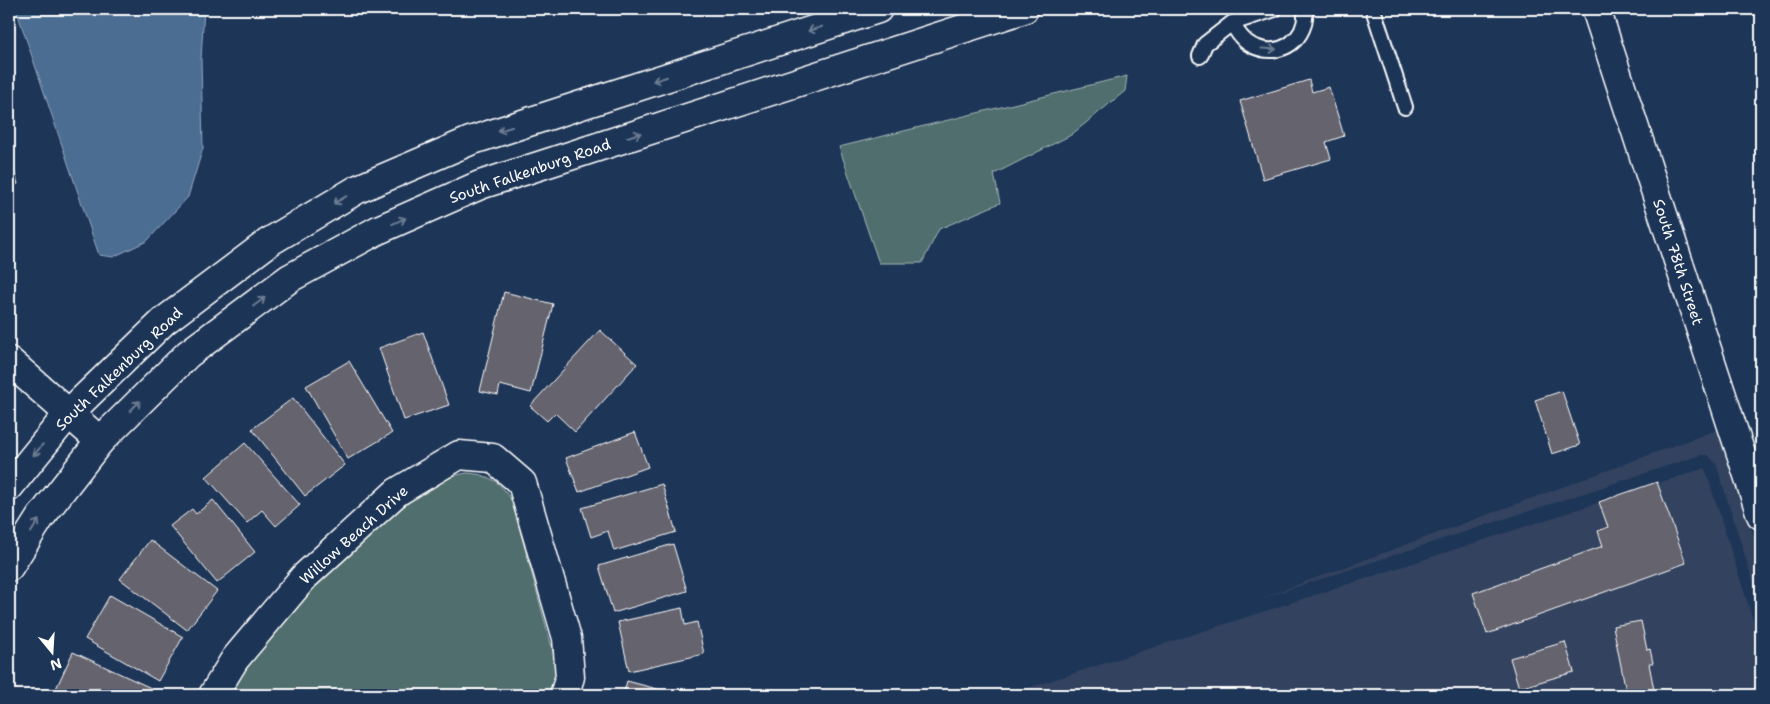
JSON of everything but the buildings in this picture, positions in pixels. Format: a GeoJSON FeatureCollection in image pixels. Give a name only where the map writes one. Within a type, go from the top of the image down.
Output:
{"type":"FeatureCollection","features":[{"type":"Feature","properties":{"kind":"street","name":"South Falkenburg Road"},"geometry":{"type":"LineString","coordinates":[[9,487],[69,413],[164,321],[269,242],[358,189],[470,140],[878,9]]}},
{"type":"Feature","properties":{"kind":"street","name":"South Falkenburg Road"},"geometry":{"type":"LineString","coordinates":[[9,567],[40,518],[100,440],[188,354],[290,278],[378,230],[480,185],[1024,9]]}},
{"type":"Feature","properties":{"kind":"street","name":"South 78th Street"},"geometry":{"type":"LineString","coordinates":[[1596,9],[1761,515]]}},
{"type":"Feature","properties":{"kind":"street"},"geometry":{"type":"LineString","coordinates":[[9,361],[100,440]]}},
{"type":"Feature","properties":{"kind":"street","name":"Willow Beach Drive"},"geometry":{"type":"LineString","coordinates":[[213,695],[235,659],[304,577],[397,492],[459,454],[493,458],[522,484],[567,638],[570,677],[564,695]]}},
{"type":"Feature","properties":{"kind":"lane"},"geometry":{"type":"LineString","coordinates":[[1200,56],[1205,44],[1232,23],[1252,12],[1275,9]]}},
{"type":"Feature","properties":{"kind":"lane"},"geometry":{"type":"LineString","coordinates":[[1232,23],[1240,36],[1252,46],[1269,50],[1284,48],[1296,40],[1303,28],[1305,9]]}},
{"type":"Feature","properties":{"kind":"lane"},"geometry":{"type":"LineString","coordinates":[[1373,9],[1405,107]]}},
{"type":"Feature","properties":{"kind":"shaded area"},"geometry":{"type":"Polygon","coordinates":[[[16,9],[204,9],[201,59],[203,148],[188,197],[147,241],[113,257],[99,255],[16,9]]]}},
{"type":"Feature","properties":{"kind":"shaded area"},"geometry":{"type":"Polygon","coordinates":[[[1719,429],[1761,558],[1761,607],[1716,464],[1708,455],[1701,455],[1256,600],[1719,429]]]}},
{"type":"Feature","properties":{"kind":"shaded area"},"geometry":{"type":"Polygon","coordinates":[[[1705,468],[1761,645],[1761,695],[1007,695],[1705,468]]]}},
{"type":"Feature","properties":{"kind":"green space"},"geometry":{"type":"Polygon","coordinates":[[[1127,76],[1125,91],[1071,135],[994,174],[1000,203],[939,229],[922,263],[879,263],[839,147],[1127,76]]]}},
{"type":"Feature","properties":{"kind":"green space"},"geometry":{"type":"Polygon","coordinates":[[[466,473],[481,475],[493,480],[512,501],[554,655],[557,678],[549,695],[227,695],[239,675],[294,605],[359,540],[423,492],[448,477],[466,473]]]}}]}
